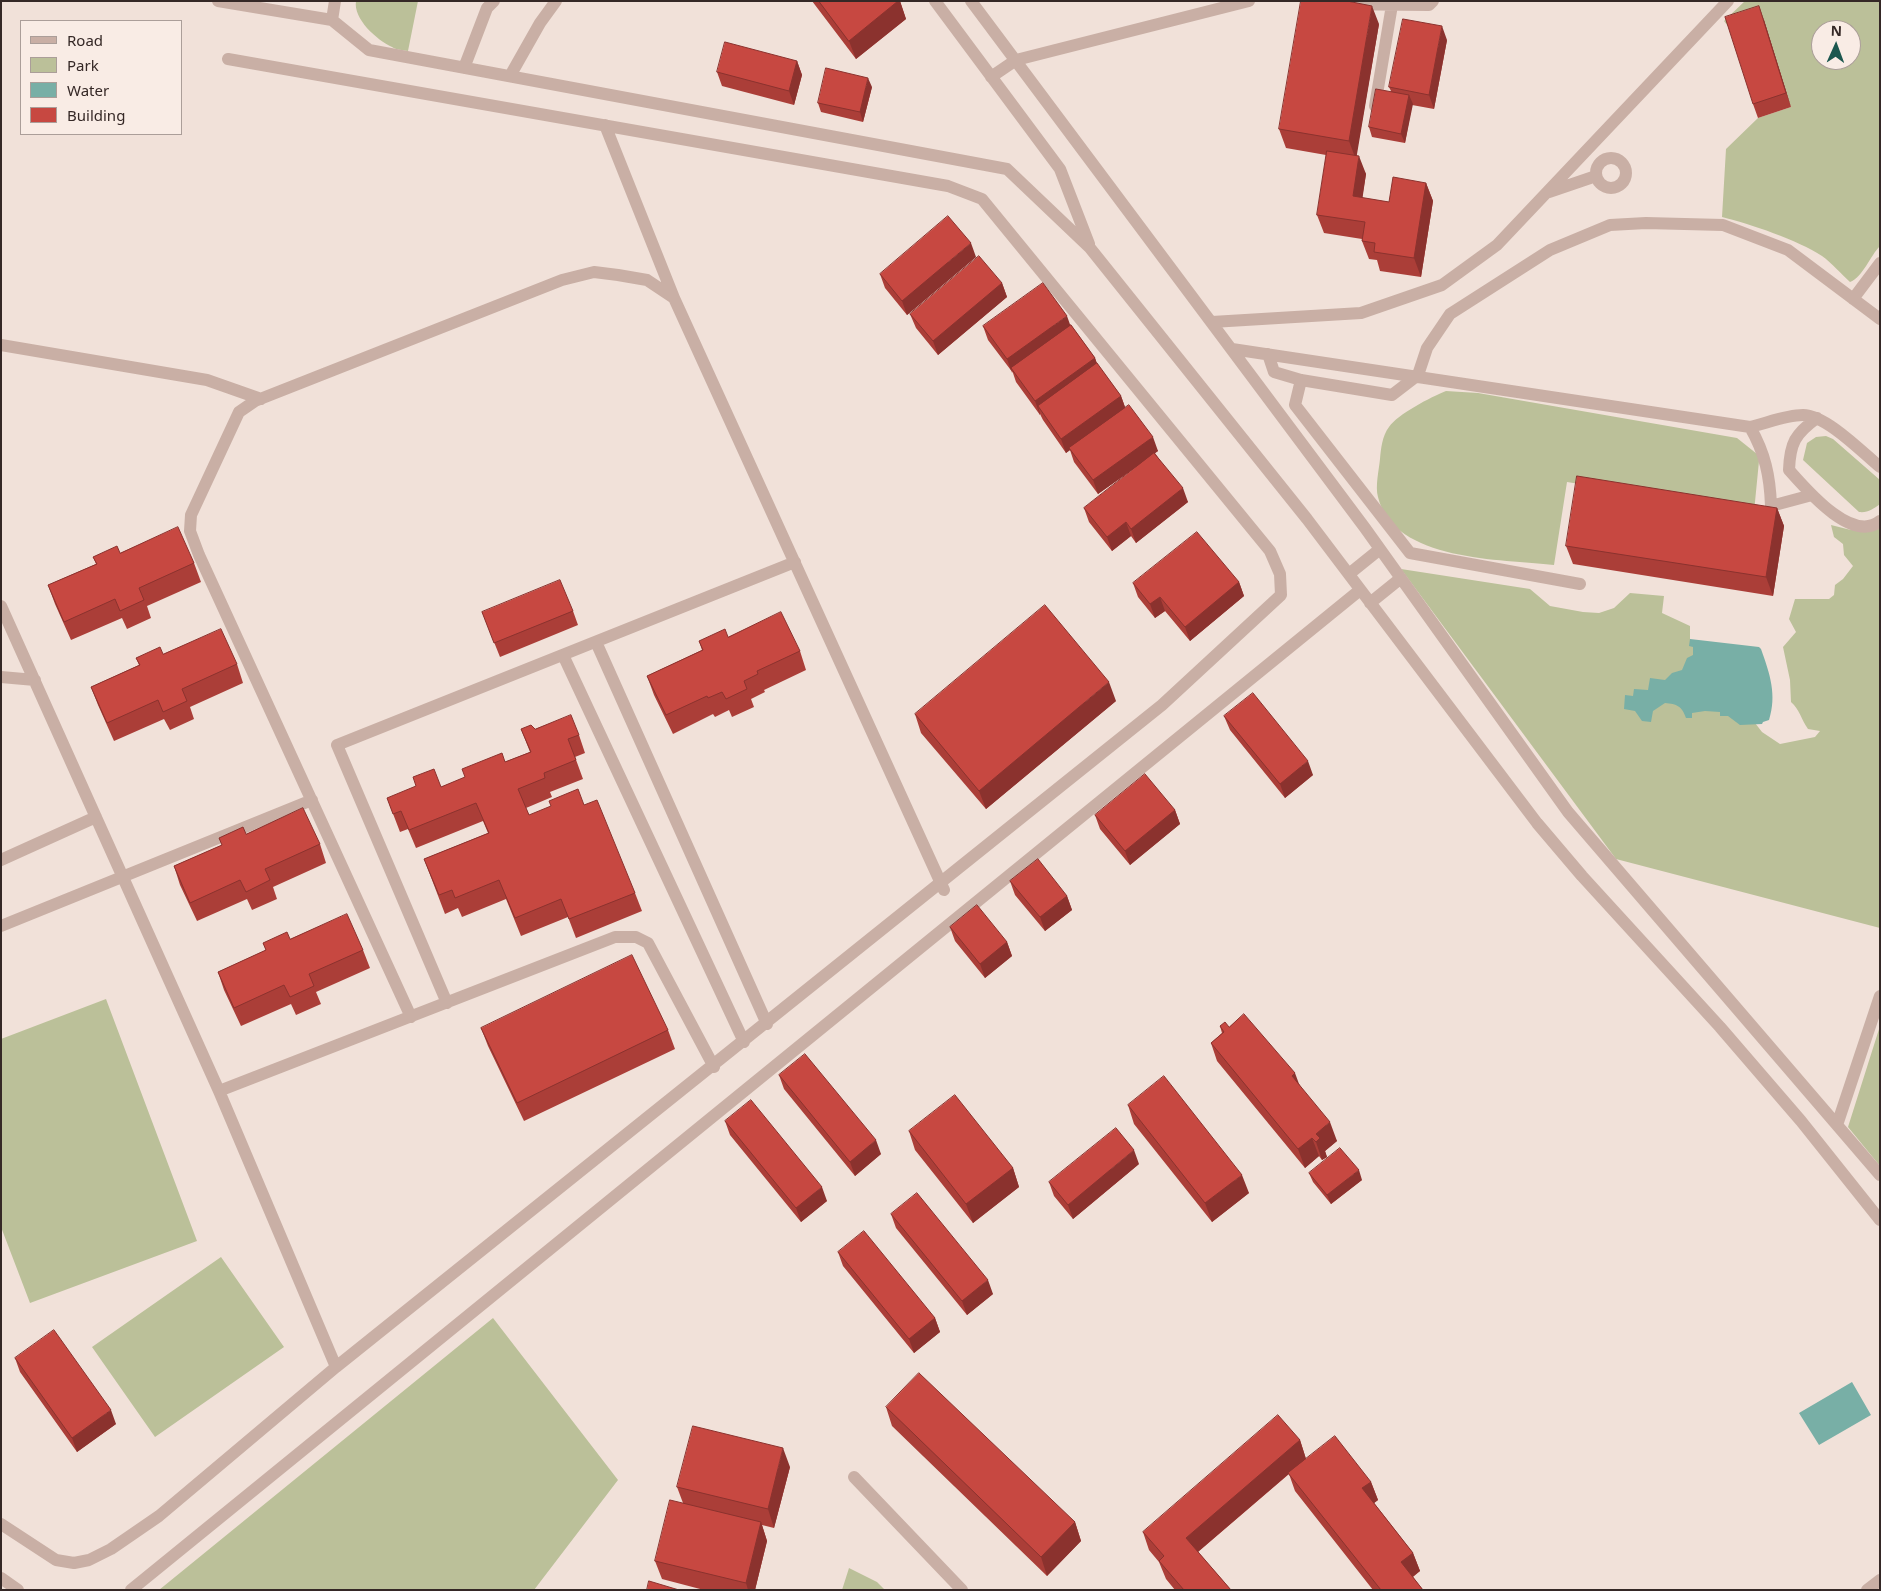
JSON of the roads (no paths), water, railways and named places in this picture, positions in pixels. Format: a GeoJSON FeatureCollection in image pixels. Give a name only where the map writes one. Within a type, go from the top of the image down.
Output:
{"type":"FeatureCollection","features":[{"type":"Feature","properties":{"kind":"street"},"geometry":{"type":"LineString","coordinates":[[218,1],[332,20],[369,50],[1007,169],[1090,248],[1349,574],[1537,823],[1582,876],[1720,1027],[1801,1121],[1880,1220]]}},
{"type":"Feature","properties":{"kind":"street"},"geometry":{"type":"LineString","coordinates":[[332,20],[335,1]]}},
{"type":"Feature","properties":{"kind":"street"},"geometry":{"type":"LineString","coordinates":[[464,68],[487,8],[494,1]]}},
{"type":"Feature","properties":{"kind":"street"},"geometry":{"type":"LineString","coordinates":[[510,76],[540,23],[556,1]]}},
{"type":"Feature","properties":{"kind":"street"},"geometry":{"type":"LineString","coordinates":[[935,1],[1060,169],[1090,248]]}},
{"type":"Feature","properties":{"kind":"street"},"geometry":{"type":"LineString","coordinates":[[971,1],[1380,549],[1568,812],[1880,1175]]}},
{"type":"Feature","properties":{"kind":"street"},"geometry":{"type":"LineString","coordinates":[[992,77],[1016,60],[1249,1]]}},
{"type":"Feature","properties":{"kind":"street"},"geometry":{"type":"LineString","coordinates":[[1316,1],[1322,4],[1392,5],[1429,5],[1433,1]]}},
{"type":"Feature","properties":{"kind":"street"},"geometry":{"type":"LineString","coordinates":[[1212,322],[1361,313],[1442,284],[1497,244],[1728,1]]}},
{"type":"Feature","properties":{"kind":"street"},"geometry":{"type":"LineString","coordinates":[[1373,121],[1392,5]]}},
{"type":"Feature","properties":{"kind":"street"},"geometry":{"type":"LineString","coordinates":[[1,1524],[56,1560],[74,1563],[89,1560],[111,1549],[159,1516],[336,1367],[766,1024],[943,887],[1162,705],[1281,595],[1280,574],[1270,551],[982,199],[948,186],[228,59]]}},
{"type":"Feature","properties":{"kind":"street"},"geometry":{"type":"LineString","coordinates":[[605,125],[674,298],[943,887]]}},
{"type":"Feature","properties":{"kind":"street"},"geometry":{"type":"LineString","coordinates":[[1547,193],[1596,176]]}},
{"type":"Feature","properties":{"kind":"street"},"geometry":{"type":"LineString","coordinates":[[1268,354],[1274,372],[1301,380],[1392,395],[1418,376],[1426,348],[1450,314],[1550,250],[1610,225],[1646,223],[1723,225],[1788,250],[1880,319]]}},
{"type":"Feature","properties":{"kind":"street"},"geometry":{"type":"LineString","coordinates":[[1853,299],[1880,263]]}},
{"type":"Feature","properties":{"kind":"street"},"geometry":{"type":"LineString","coordinates":[[411,1017],[190,531],[191,515],[239,412],[261,399],[562,280],[594,272],[647,280],[674,298]]}},
{"type":"Feature","properties":{"kind":"street"},"geometry":{"type":"LineString","coordinates":[[1,345],[207,380],[261,399]]}},
{"type":"Feature","properties":{"kind":"street"},"geometry":{"type":"LineString","coordinates":[[1232,349],[1750,428],[1804,415],[1817,418],[1880,467]]}},
{"type":"Feature","properties":{"kind":"street"},"geometry":{"type":"LineString","coordinates":[[1301,380],[1295,405],[1410,553],[1580,584]]}},
{"type":"Feature","properties":{"kind":"street"},"geometry":{"type":"LineString","coordinates":[[1817,418],[1799,431],[1790,456],[1789,470],[1812,495],[1848,524],[1863,526],[1876,524],[1880,521]]}},
{"type":"Feature","properties":{"kind":"street"},"geometry":{"type":"LineString","coordinates":[[1750,428],[1762,449],[1767,464],[1771,506],[1812,495]]}},
{"type":"Feature","properties":{"kind":"street"},"geometry":{"type":"LineString","coordinates":[[1349,574],[1380,549]]}},
{"type":"Feature","properties":{"kind":"street"},"geometry":{"type":"LineString","coordinates":[[447,1003],[337,746],[795,562]]}},
{"type":"Feature","properties":{"kind":"street"},"geometry":{"type":"LineString","coordinates":[[1370,603],[1401,578]]}},
{"type":"Feature","properties":{"kind":"street"},"geometry":{"type":"LineString","coordinates":[[131,1590],[1360,590]]}},
{"type":"Feature","properties":{"kind":"street"},"geometry":{"type":"LineString","coordinates":[[1,606],[220,1092],[336,1367]]}},
{"type":"Feature","properties":{"kind":"street"},"geometry":{"type":"LineString","coordinates":[[596,642],[766,1024]]}},
{"type":"Feature","properties":{"kind":"street"},"geometry":{"type":"LineString","coordinates":[[563,655],[744,1042]]}},
{"type":"Feature","properties":{"kind":"street"},"geometry":{"type":"LineString","coordinates":[[1,677],[35,680]]}},
{"type":"Feature","properties":{"kind":"street"},"geometry":{"type":"LineString","coordinates":[[1,926],[312,800]]}},
{"type":"Feature","properties":{"kind":"street"},"geometry":{"type":"LineString","coordinates":[[1,860],[96,817]]}},
{"type":"Feature","properties":{"kind":"street"},"geometry":{"type":"LineString","coordinates":[[220,1092],[615,936],[636,937],[648,943],[714,1067]]}},
{"type":"Feature","properties":{"kind":"street"},"geometry":{"type":"LineString","coordinates":[[1837,1125],[1880,996]]}},
{"type":"Feature","properties":{"kind":"street"},"geometry":{"type":"LineString","coordinates":[[854,1477],[962,1590]]}},
{"type":"Feature","properties":{"kind":"street"},"geometry":{"type":"LineString","coordinates":[[1,1578],[18,1590]]}},
{"type":"Feature","properties":{"kind":"street"},"geometry":{"type":"LineString","coordinates":[[1867,1590],[1880,1580]]}},
{"type":"Feature","properties":{"kind":"water"},"geometry":{"type":"Polygon","coordinates":[[[1690,639],[1759,647],[1761,649],[1771,684],[1772,702],[1769,720],[1762,724],[1740,725],[1728,716],[1720,716],[1720,712],[1705,711],[1692,713],[1692,718],[1686,718],[1678,706],[1665,703],[1653,711],[1651,722],[1642,721],[1635,711],[1624,709],[1625,695],[1633,696],[1634,689],[1648,690],[1650,678],[1665,680],[1672,673],[1682,670],[1687,658],[1693,655],[1693,647],[1689,646],[1690,639]]]}},
{"type":"Feature","properties":{"kind":"water"},"geometry":{"type":"Polygon","coordinates":[[[1852,1382],[1871,1415],[1819,1445],[1799,1413],[1852,1382]]]}}]}
